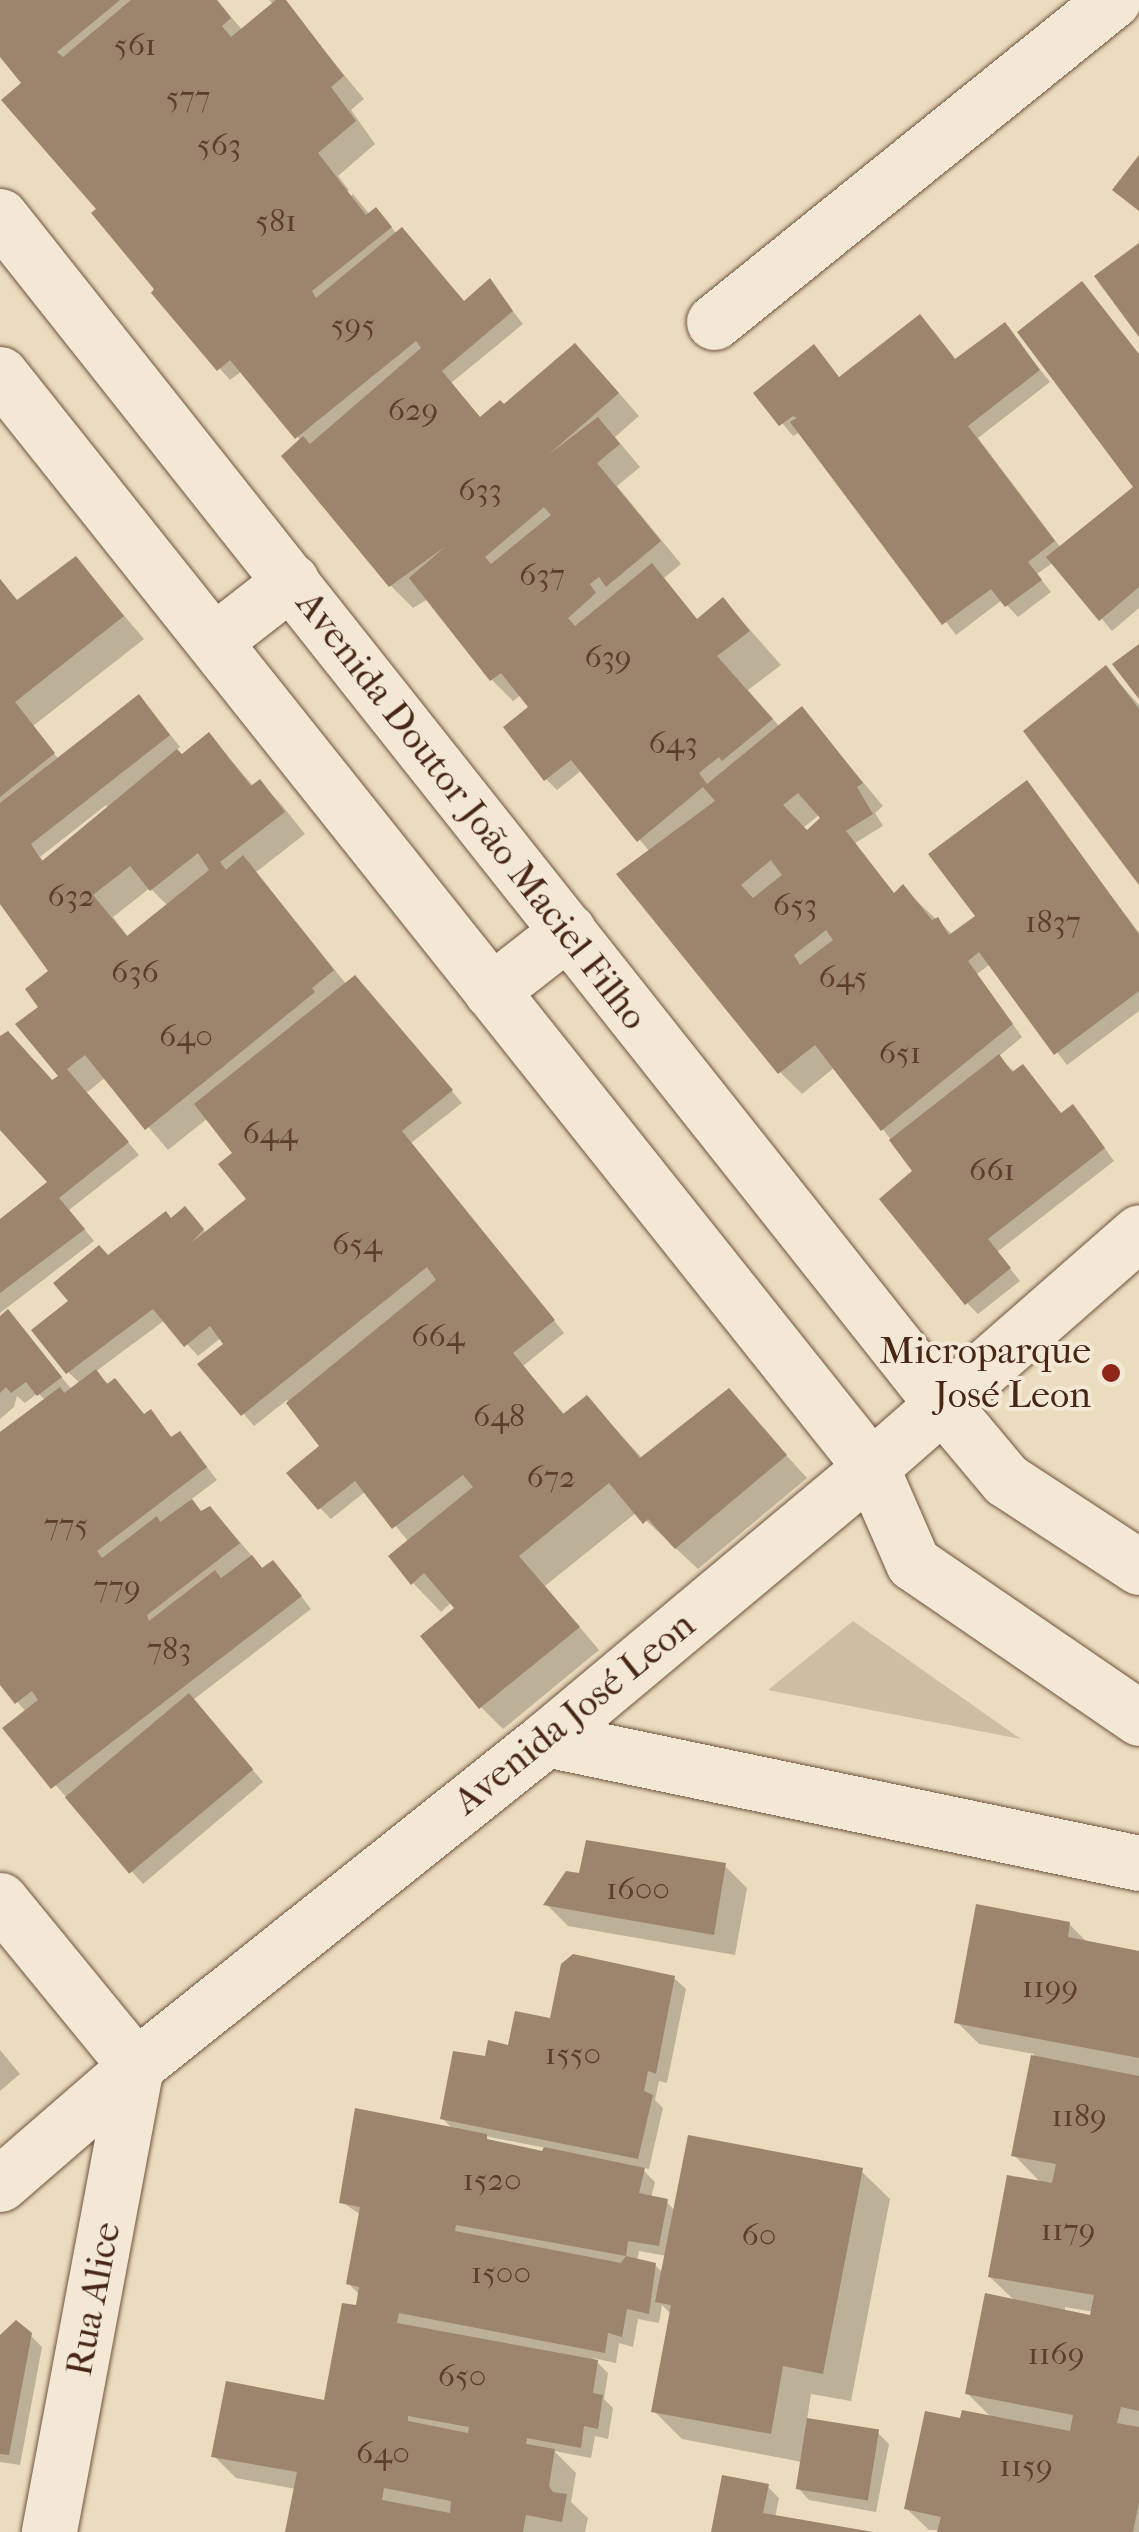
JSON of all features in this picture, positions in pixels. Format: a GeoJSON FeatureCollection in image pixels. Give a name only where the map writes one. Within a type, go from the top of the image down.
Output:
{"type":"FeatureCollection","features":[{"type":"Feature","properties":{"kind":"street"},"geometry":{"type":"LineString","coordinates":[[714,322],[1113,0]]}},
{"type":"Feature","properties":{"kind":"street","name":"Avenida Doutor João Maciel Filho"},"geometry":{"type":"LineString","coordinates":[[0,216],[1006,1480],[1139,1567]]}},
{"type":"Feature","properties":{"kind":"street"},"geometry":{"type":"LineString","coordinates":[[0,374],[871,1468],[913,1563],[1139,1718]]}},
{"type":"Feature","properties":{"kind":"street"},"geometry":{"type":"LineString","coordinates":[[214,641],[292,580]]}},
{"type":"Feature","properties":{"kind":"street"},"geometry":{"type":"LineString","coordinates":[[491,991],[568,932]]}},
{"type":"Feature","properties":{"kind":"street","name":"Avenida José Leon"},"geometry":{"type":"LineString","coordinates":[[0,2184],[136,2066],[546,1739],[871,1468],[1139,1232]]}},
{"type":"Feature","properties":{"kind":"street"},"geometry":{"type":"LineString","coordinates":[[546,1739],[1137,1863]]}},
{"type":"Feature","properties":{"kind":"street"},"geometry":{"type":"LineString","coordinates":[[0,1900],[136,2066]]}},
{"type":"Feature","properties":{"kind":"street","name":"Rua Alice"},"geometry":{"type":"LineString","coordinates":[[49,2532],[136,2066]]}},
{"type":"Feature","properties":{"kind":"shaded area"},"geometry":{"type":"Polygon","coordinates":[[[853,1621],[1021,1739],[768,1690],[853,1621]]]}},
{"type":"Feature","properties":{"kind":"building"},"geometry":{"type":"Polygon","coordinates":[[[0,0],[120,0],[57,52],[63,57],[131,0],[217,0],[231,18],[222,26],[231,37],[276,0],[286,0],[344,76],[331,87],[356,121],[318,153],[366,215],[376,207],[392,227],[312,291],[316,298],[402,227],[464,301],[490,278],[513,311],[442,371],[480,417],[500,400],[504,404],[575,343],[619,393],[548,455],[598,417],[620,444],[597,463],[661,541],[606,587],[599,577],[590,584],[596,593],[568,618],[575,626],[652,563],[697,619],[723,597],[750,631],[717,656],[773,719],[722,761],[719,757],[699,773],[707,784],[802,706],[863,783],[857,787],[873,814],[846,831],[894,893],[903,884],[932,920],[938,917],[949,935],[975,916],[928,854],[1027,780],[1139,934],[1139,991],[1054,1055],[979,952],[968,961],[1013,1024],[881,1131],[815,1045],[778,1074],[616,874],[715,801],[703,787],[637,842],[571,760],[544,781],[503,727],[528,707],[501,673],[490,681],[409,578],[446,546],[389,587],[281,456],[303,436],[310,444],[421,348],[416,341],[295,439],[230,360],[217,371],[91,213],[96,209],[1,100],[21,83],[0,57],[0,0]],[[544,507],[485,557],[491,564],[551,515],[544,507]],[[798,793],[783,805],[807,830],[820,818],[798,793]],[[771,860],[741,885],[753,898],[782,875],[771,860]],[[826,930],[794,955],[800,965],[833,940],[826,930]]]}},
{"type":"Feature","properties":{"kind":"building"},"geometry":{"type":"Polygon","coordinates":[[[1139,155],[1139,211],[1112,190],[1139,155]]]}},
{"type":"Feature","properties":{"kind":"building"},"geometry":{"type":"Polygon","coordinates":[[[1139,243],[1139,337],[1094,276],[1139,243]]]}},
{"type":"Feature","properties":{"kind":"building"},"geometry":{"type":"Polygon","coordinates":[[[1082,281],[1139,354],[1139,587],[1099,621],[1046,557],[1133,487],[1017,332],[1082,281]]]}},
{"type":"Feature","properties":{"kind":"building"},"geometry":{"type":"Polygon","coordinates":[[[920,314],[955,359],[1005,322],[1040,370],[968,426],[1055,541],[1028,562],[1042,580],[1005,607],[991,589],[942,625],[790,422],[797,418],[793,416],[779,426],[753,393],[814,344],[839,377],[920,314]]]}},
{"type":"Feature","properties":{"kind":"building"},"geometry":{"type":"Polygon","coordinates":[[[76,556],[124,616],[15,702],[55,753],[0,797],[0,579],[17,600],[76,556]]]}},
{"type":"Feature","properties":{"kind":"building"},"geometry":{"type":"Polygon","coordinates":[[[1139,644],[1139,699],[1112,664],[1139,644]]]}},
{"type":"Feature","properties":{"kind":"building"},"geometry":{"type":"Polygon","coordinates":[[[1106,665],[1139,709],[1139,885],[1023,731],[1106,665]]]}},
{"type":"Feature","properties":{"kind":"building"},"geometry":{"type":"Polygon","coordinates":[[[139,694],[170,735],[31,844],[42,861],[177,749],[182,754],[209,732],[251,786],[260,779],[285,812],[220,862],[226,870],[243,855],[334,970],[312,988],[315,992],[145,1130],[85,1055],[67,1069],[129,1142],[59,1198],[85,1229],[0,1293],[0,1219],[47,1182],[0,1130],[0,1036],[8,1031],[52,1080],[58,1076],[15,1024],[38,1007],[25,989],[48,971],[0,904],[0,803],[139,694]],[[198,853],[150,891],[130,866],[93,895],[127,936],[209,870],[198,853]]]}},
{"type":"Feature","properties":{"kind":"building"},"geometry":{"type":"Polygon","coordinates":[[[355,975],[453,1090],[402,1131],[555,1320],[513,1353],[563,1414],[587,1395],[640,1458],[729,1388],[787,1455],[675,1549],[648,1519],[643,1524],[609,1483],[519,1556],[580,1627],[479,1709],[420,1636],[454,1608],[424,1573],[411,1585],[388,1556],[473,1487],[463,1475],[392,1529],[355,1481],[318,1510],[286,1473],[319,1446],[286,1403],[436,1280],[427,1267],[241,1416],[197,1364],[223,1344],[210,1326],[184,1347],[153,1309],[66,1374],[31,1330],[68,1301],[53,1283],[99,1245],[108,1255],[166,1211],[171,1218],[185,1206],[204,1229],[191,1243],[246,1199],[218,1164],[232,1153],[194,1104],[355,975]]]}},
{"type":"Feature","properties":{"kind":"building"},"geometry":{"type":"Polygon","coordinates":[[[999,1054],[1012,1072],[1023,1064],[1061,1113],[1073,1104],[1105,1148],[988,1239],[1011,1268],[965,1305],[879,1199],[912,1171],[889,1140],[999,1054]]]}},
{"type":"Feature","properties":{"kind":"building"},"geometry":{"type":"Polygon","coordinates":[[[8,1309],[62,1377],[37,1396],[26,1382],[11,1393],[6,1387],[0,1393],[0,1316],[8,1309]]]}},
{"type":"Feature","properties":{"kind":"building"},"geometry":{"type":"Polygon","coordinates":[[[96,1369],[107,1384],[115,1378],[144,1414],[151,1409],[171,1437],[180,1431],[207,1467],[97,1551],[102,1558],[157,1516],[160,1522],[192,1499],[201,1511],[210,1506],[240,1543],[147,1615],[149,1621],[215,1570],[221,1578],[252,1555],[262,1568],[273,1560],[302,1596],[51,1789],[2,1728],[38,1700],[32,1691],[15,1704],[0,1685],[0,1432],[60,1387],[64,1393],[96,1369]]]}},
{"type":"Feature","properties":{"kind":"building"},"geometry":{"type":"Polygon","coordinates":[[[189,1693],[253,1770],[129,1874],[65,1797],[189,1693]]]}},
{"type":"Feature","properties":{"kind":"building"},"geometry":{"type":"Polygon","coordinates":[[[586,1840],[726,1863],[714,1935],[543,1905],[566,1871],[579,1873],[586,1840]]]}},
{"type":"Feature","properties":{"kind":"building"},"geometry":{"type":"Polygon","coordinates":[[[976,1904],[1070,1922],[1068,1937],[1139,1951],[1139,2058],[954,2023],[976,1904]]]}},
{"type":"Feature","properties":{"kind":"building"},"geometry":{"type":"Polygon","coordinates":[[[573,1954],[675,1976],[656,2074],[648,2071],[644,2091],[653,2095],[638,2159],[440,2119],[453,2051],[485,2056],[488,2040],[508,2045],[515,2011],[550,2018],[561,1964],[573,1954]]]}},
{"type":"Feature","properties":{"kind":"building"},"geometry":{"type":"Polygon","coordinates":[[[1031,2055],[1139,2076],[1139,2411],[1121,2407],[1117,2423],[1139,2427],[1139,2502],[1133,2532],[937,2532],[941,2517],[904,2509],[925,2411],[960,2418],[962,2410],[1070,2431],[1073,2415],[965,2394],[985,2293],[1090,2315],[1094,2295],[988,2277],[1007,2175],[1052,2183],[1056,2164],[1011,2156],[1031,2055]]]}},
{"type":"Feature","properties":{"kind":"building"},"geometry":{"type":"Polygon","coordinates":[[[355,2108],[487,2134],[487,2139],[542,2151],[544,2147],[645,2168],[639,2193],[668,2199],[659,2246],[628,2241],[626,2256],[656,2263],[649,2314],[627,2309],[622,2337],[608,2333],[605,2353],[399,2313],[397,2323],[598,2360],[593,2393],[603,2395],[598,2429],[584,2426],[581,2448],[527,2438],[526,2444],[555,2449],[549,2486],[553,2492],[567,2494],[562,2522],[526,2515],[523,2532],[285,2532],[297,2472],[211,2457],[226,2381],[324,2400],[342,2303],[356,2305],[359,2287],[346,2284],[360,2207],[339,2203],[355,2108]],[[456,2225],[455,2231],[621,2263],[626,2256],[456,2225]],[[408,2416],[408,2421],[468,2433],[469,2427],[408,2416]],[[384,2488],[382,2500],[450,2513],[451,2501],[384,2488]]]}},
{"type":"Feature","properties":{"kind":"building"},"geometry":{"type":"Polygon","coordinates":[[[688,2135],[863,2168],[823,2374],[783,2366],[771,2434],[651,2412],[671,2305],[655,2302],[688,2135]]]}},
{"type":"Feature","properties":{"kind":"building"},"geometry":{"type":"Polygon","coordinates":[[[16,2320],[32,2333],[9,2455],[0,2454],[0,2335],[16,2320]]]}},
{"type":"Feature","properties":{"kind":"building"},"geometry":{"type":"Polygon","coordinates":[[[807,2418],[879,2429],[868,2501],[796,2489],[807,2418]]]}},
{"type":"Feature","properties":{"kind":"building"},"geometry":{"type":"Polygon","coordinates":[[[722,2475],[769,2484],[763,2513],[873,2532],[711,2532],[722,2475]]]}},
{"type":"Feature","properties":{"kind":"place","name":"Microparque José Leon"},"geometry":{"type":"Point","coordinates":[1111,1373]}}]}
